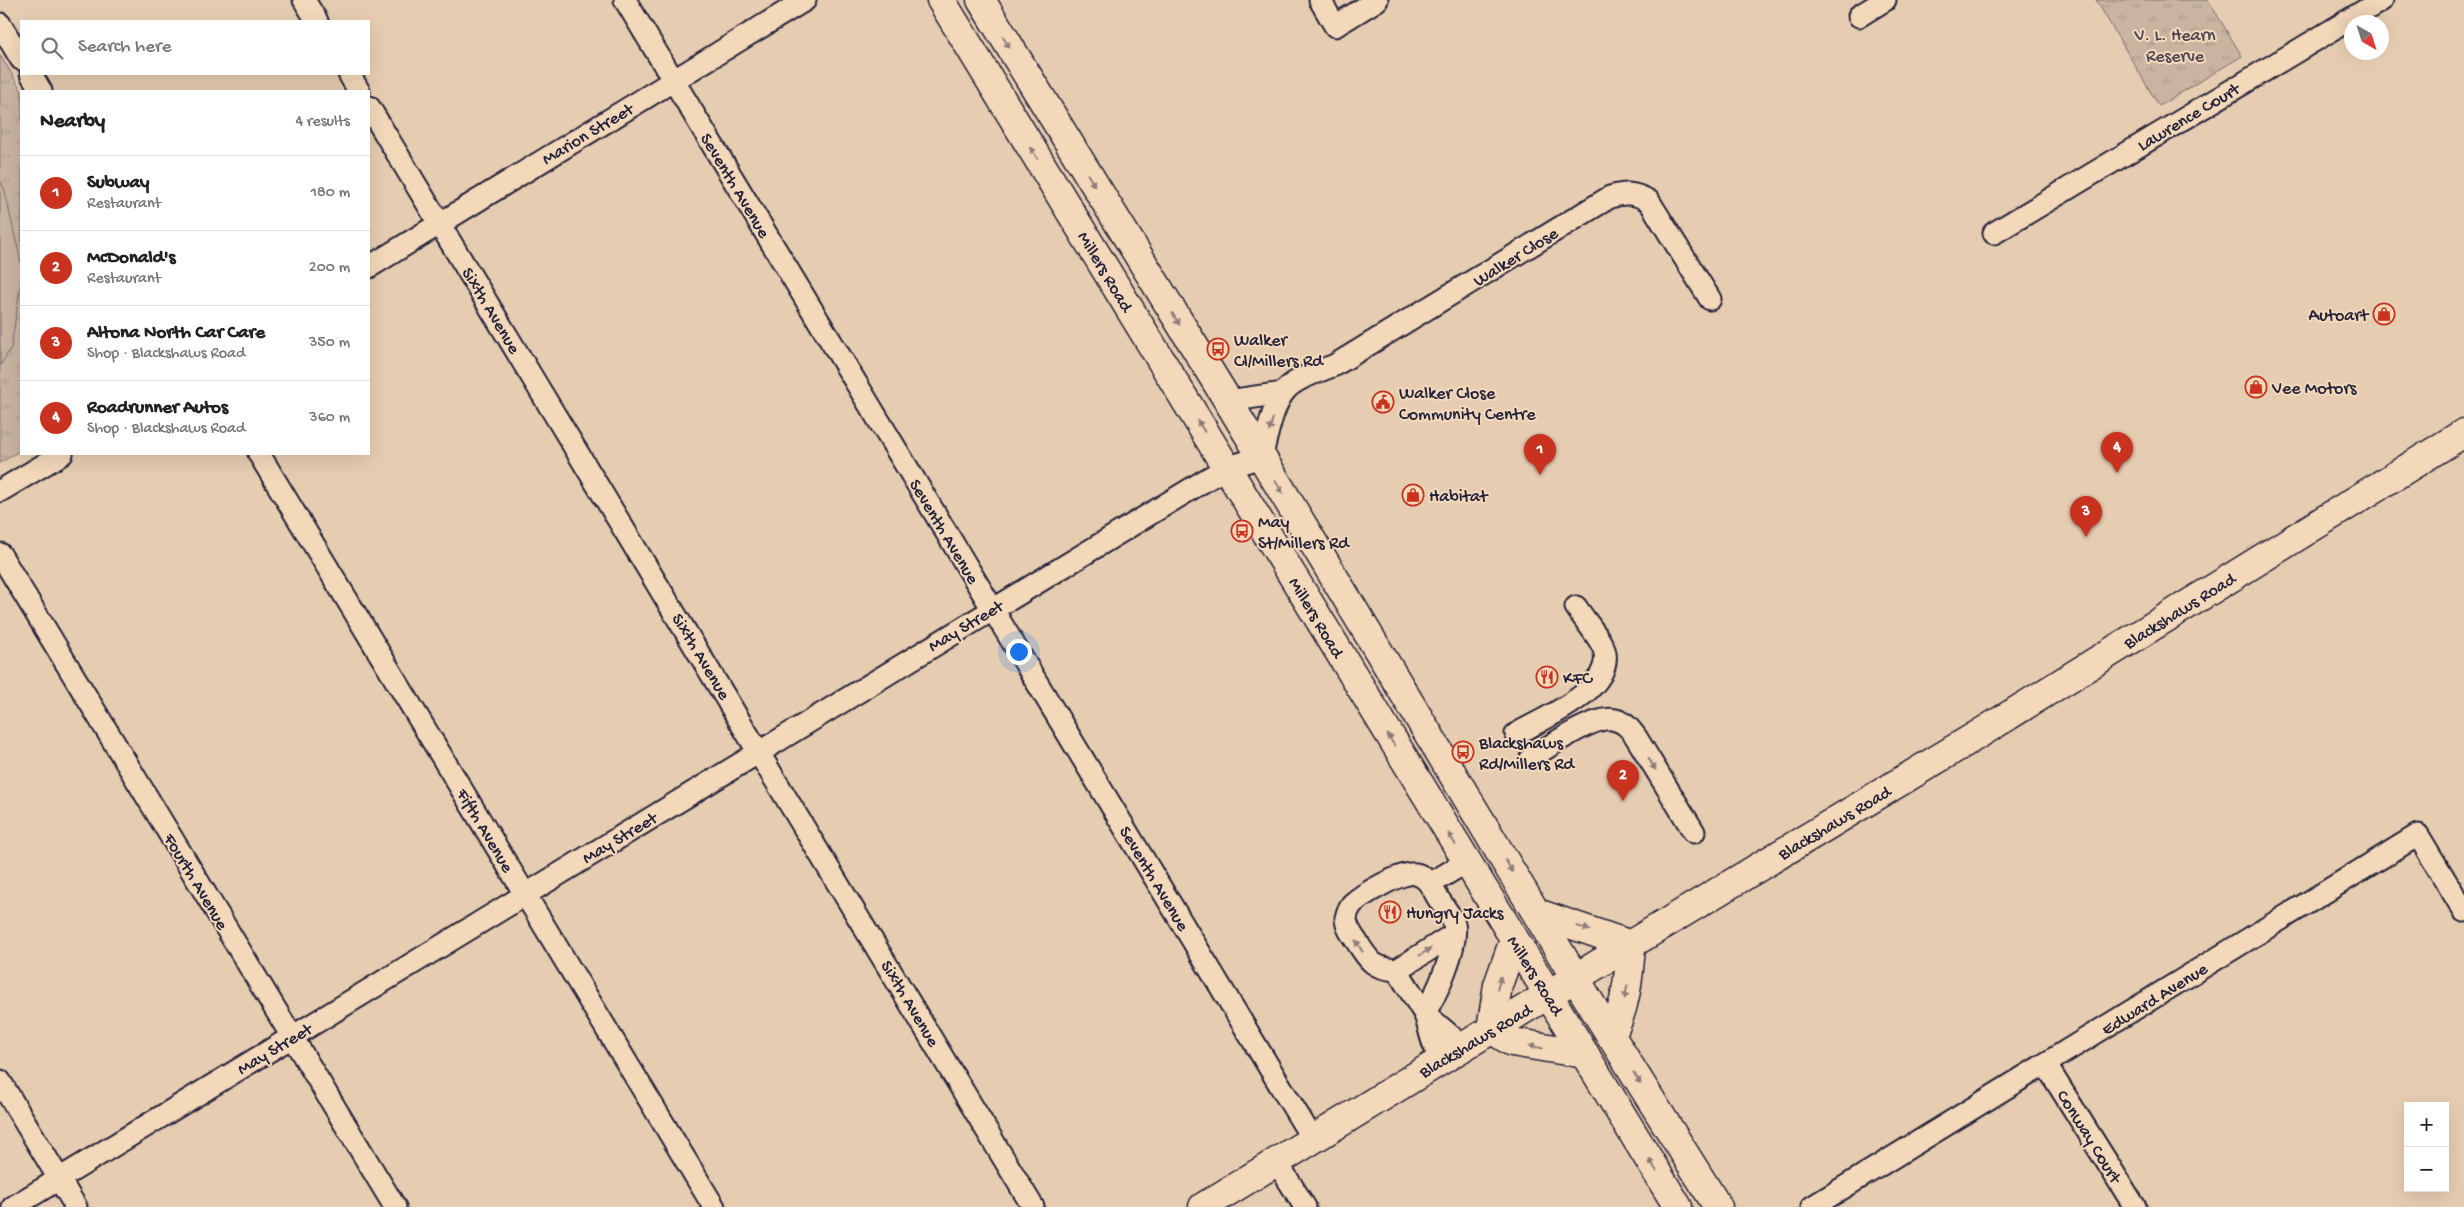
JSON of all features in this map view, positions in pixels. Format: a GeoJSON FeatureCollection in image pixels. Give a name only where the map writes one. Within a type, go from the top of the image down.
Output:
{"type":"FeatureCollection","features":[{"type":"Feature","properties":{"kind":"main road","name":"Millers Road"},"geometry":{"type":"LineString","coordinates":[[941,0],[1678,1207]]}},
{"type":"Feature","properties":{"kind":"main road","name":"Millers Road"},"geometry":{"type":"LineString","coordinates":[[981,0],[1228,402],[1575,978],[1718,1207]]}},
{"type":"Feature","properties":{"kind":"main road","name":"Blackshaws Road"},"geometry":{"type":"LineString","coordinates":[[1203,1207],[1491,1029],[1979,734],[2463,436]]}},
{"type":"Feature","properties":{"kind":"main road"},"geometry":{"type":"LineString","coordinates":[[1537,913],[1631,945],[1627,990],[1621,1017],[1611,1036]]}},
{"type":"Feature","properties":{"kind":"main road"},"geometry":{"type":"LineString","coordinates":[[1514,940],[1498,985],[1491,1029],[1512,1042],[1584,1054]]}},
{"type":"Feature","properties":{"kind":"street"},"geometry":{"type":"LineString","coordinates":[[304,0],[316,20]]}},
{"type":"Feature","properties":{"kind":"street","name":"Seventh Avenue"},"geometry":{"type":"LineString","coordinates":[[625,0],[1312,1140]]}},
{"type":"Feature","properties":{"kind":"street","name":"Marion Street"},"geometry":{"type":"LineString","coordinates":[[370,265],[805,0]]}},
{"type":"Feature","properties":{"kind":"street"},"geometry":{"type":"LineString","coordinates":[[1320,0],[1335,26],[1377,0]]}},
{"type":"Feature","properties":{"kind":"street"},"geometry":{"type":"LineString","coordinates":[[1858,16],[1886,0]]}},
{"type":"Feature","properties":{"kind":"street","name":"Lawrence Court"},"geometry":{"type":"LineString","coordinates":[[1994,233],[2382,0]]}},
{"type":"Feature","properties":{"kind":"street"},"geometry":{"type":"LineString","coordinates":[[0,24],[20,57]]}},
{"type":"Feature","properties":{"kind":"street"},"geometry":{"type":"LineString","coordinates":[[31,75],[40,90]]}},
{"type":"Feature","properties":{"kind":"street"},"geometry":{"type":"LineString","coordinates":[[350,75],[359,90]]}},
{"type":"Feature","properties":{"kind":"street","name":"Sixth Avenue"},"geometry":{"type":"LineString","coordinates":[[370,109],[1033,1207]]}},
{"type":"Feature","properties":{"kind":"street","name":"Walker Close"},"geometry":{"type":"LineString","coordinates":[[1228,402],[1283,393],[1295,383],[1335,365],[1610,197],[1624,192],[1638,194],[1649,201],[1710,299]]}},
{"type":"Feature","properties":{"kind":"street"},"geometry":{"type":"LineString","coordinates":[[1255,447],[1275,412],[1283,393]]}},
{"type":"Feature","properties":{"kind":"street","name":"May Street"},"geometry":{"type":"LineString","coordinates":[[13,1207],[1226,468],[1255,447]]}},
{"type":"Feature","properties":{"kind":"street"},"geometry":{"type":"LineString","coordinates":[[0,491],[60,455]]}},
{"type":"Feature","properties":{"kind":"street","name":"Fifth Avenue"},"geometry":{"type":"LineString","coordinates":[[260,455],[714,1207]]}},
{"type":"Feature","properties":{"kind":"street","name":"Fourth Avenue"},"geometry":{"type":"LineString","coordinates":[[0,554],[395,1207]]}},
{"type":"Feature","properties":{"kind":"street"},"geometry":{"type":"LineString","coordinates":[[1524,729],[1595,685],[1605,668],[1604,651],[1576,607]]}},
{"type":"Feature","properties":{"kind":"street"},"geometry":{"type":"LineString","coordinates":[[1531,758],[1573,732],[1600,720],[1614,719],[1628,725],[1694,832]]}},
{"type":"Feature","properties":{"kind":"street","name":"Edward Avenue"},"geometry":{"type":"LineString","coordinates":[[1812,1207],[2418,835],[2464,912]]}},
{"type":"Feature","properties":{"kind":"street"},"geometry":{"type":"LineString","coordinates":[[1430,884],[1466,862]]}},
{"type":"Feature","properties":{"kind":"street"},"geometry":{"type":"LineString","coordinates":[[1424,1013],[1441,984],[1454,934],[1454,924],[1430,884],[1424,877],[1407,872],[1357,900],[1348,910],[1347,926],[1368,960],[1376,967],[1397,970],[1454,934]]}},
{"type":"Feature","properties":{"kind":"street"},"geometry":{"type":"LineString","coordinates":[[1397,970],[1424,1013],[1452,1037],[1450,1055]]}},
{"type":"Feature","properties":{"kind":"street","name":"Conway Court"},"geometry":{"type":"LineString","coordinates":[[2046,1065],[2135,1207]]}},
{"type":"Feature","properties":{"kind":"street"},"geometry":{"type":"LineString","coordinates":[[0,1081],[76,1207]]}},
{"type":"Feature","properties":{"kind":"street"},"geometry":{"type":"LineString","coordinates":[[1277,1162],[1305,1207]]}},
{"type":"Feature","properties":{"kind":"green space","name":"V. L. Hearn Reserve"},"geometry":{"type":"Polygon","coordinates":[[[2096,0],[2208,0],[2242,56],[2159,106],[2096,0]]]}},
{"type":"Feature","properties":{"kind":"green space"},"geometry":{"type":"Polygon","coordinates":[[[0,55],[21,90],[20,451],[0,463],[0,55]]]}},
{"type":"Feature","properties":{"kind":"green space"},"geometry":{"type":"Polygon","coordinates":[[[0,181],[4,188],[20,259],[20,288],[11,348],[0,366],[0,181]]]}},
{"type":"Feature","properties":{"kind":"place","name":"Autoart"},"geometry":{"type":"Point","coordinates":[2384,314]}},
{"type":"Feature","properties":{"kind":"place","name":"Walker Cl/Millers Rd"},"geometry":{"type":"Point","coordinates":[1218,349]}},
{"type":"Feature","properties":{"kind":"place","name":"Vee Motors"},"geometry":{"type":"Point","coordinates":[2256,387]}},
{"type":"Feature","properties":{"kind":"place","name":"Walker Close Community Centre"},"geometry":{"type":"Point","coordinates":[1383,402]}},
{"type":"Feature","properties":{"kind":"place","name":"Roadrunner Autos"},"geometry":{"type":"Point","coordinates":[2117,473]}},
{"type":"Feature","properties":{"kind":"place","name":"Subway"},"geometry":{"type":"Point","coordinates":[1540,475]}},
{"type":"Feature","properties":{"kind":"place","name":"Habitat"},"geometry":{"type":"Point","coordinates":[1413,495]}},
{"type":"Feature","properties":{"kind":"place","name":"May St/Millers Rd"},"geometry":{"type":"Point","coordinates":[1242,531]}},
{"type":"Feature","properties":{"kind":"place","name":"Altona North Car Care"},"geometry":{"type":"Point","coordinates":[2086,537]}},
{"type":"Feature","properties":{"kind":"place","name":"KFC"},"geometry":{"type":"Point","coordinates":[1547,677]}},
{"type":"Feature","properties":{"kind":"place","name":"Blackshaws Rd/Millers Rd"},"geometry":{"type":"Point","coordinates":[1463,752]}},
{"type":"Feature","properties":{"kind":"place","name":"McDonald's"},"geometry":{"type":"Point","coordinates":[1623,801]}},
{"type":"Feature","properties":{"kind":"place","name":"Hungry Jacks"},"geometry":{"type":"Point","coordinates":[1390,912]}}]}
